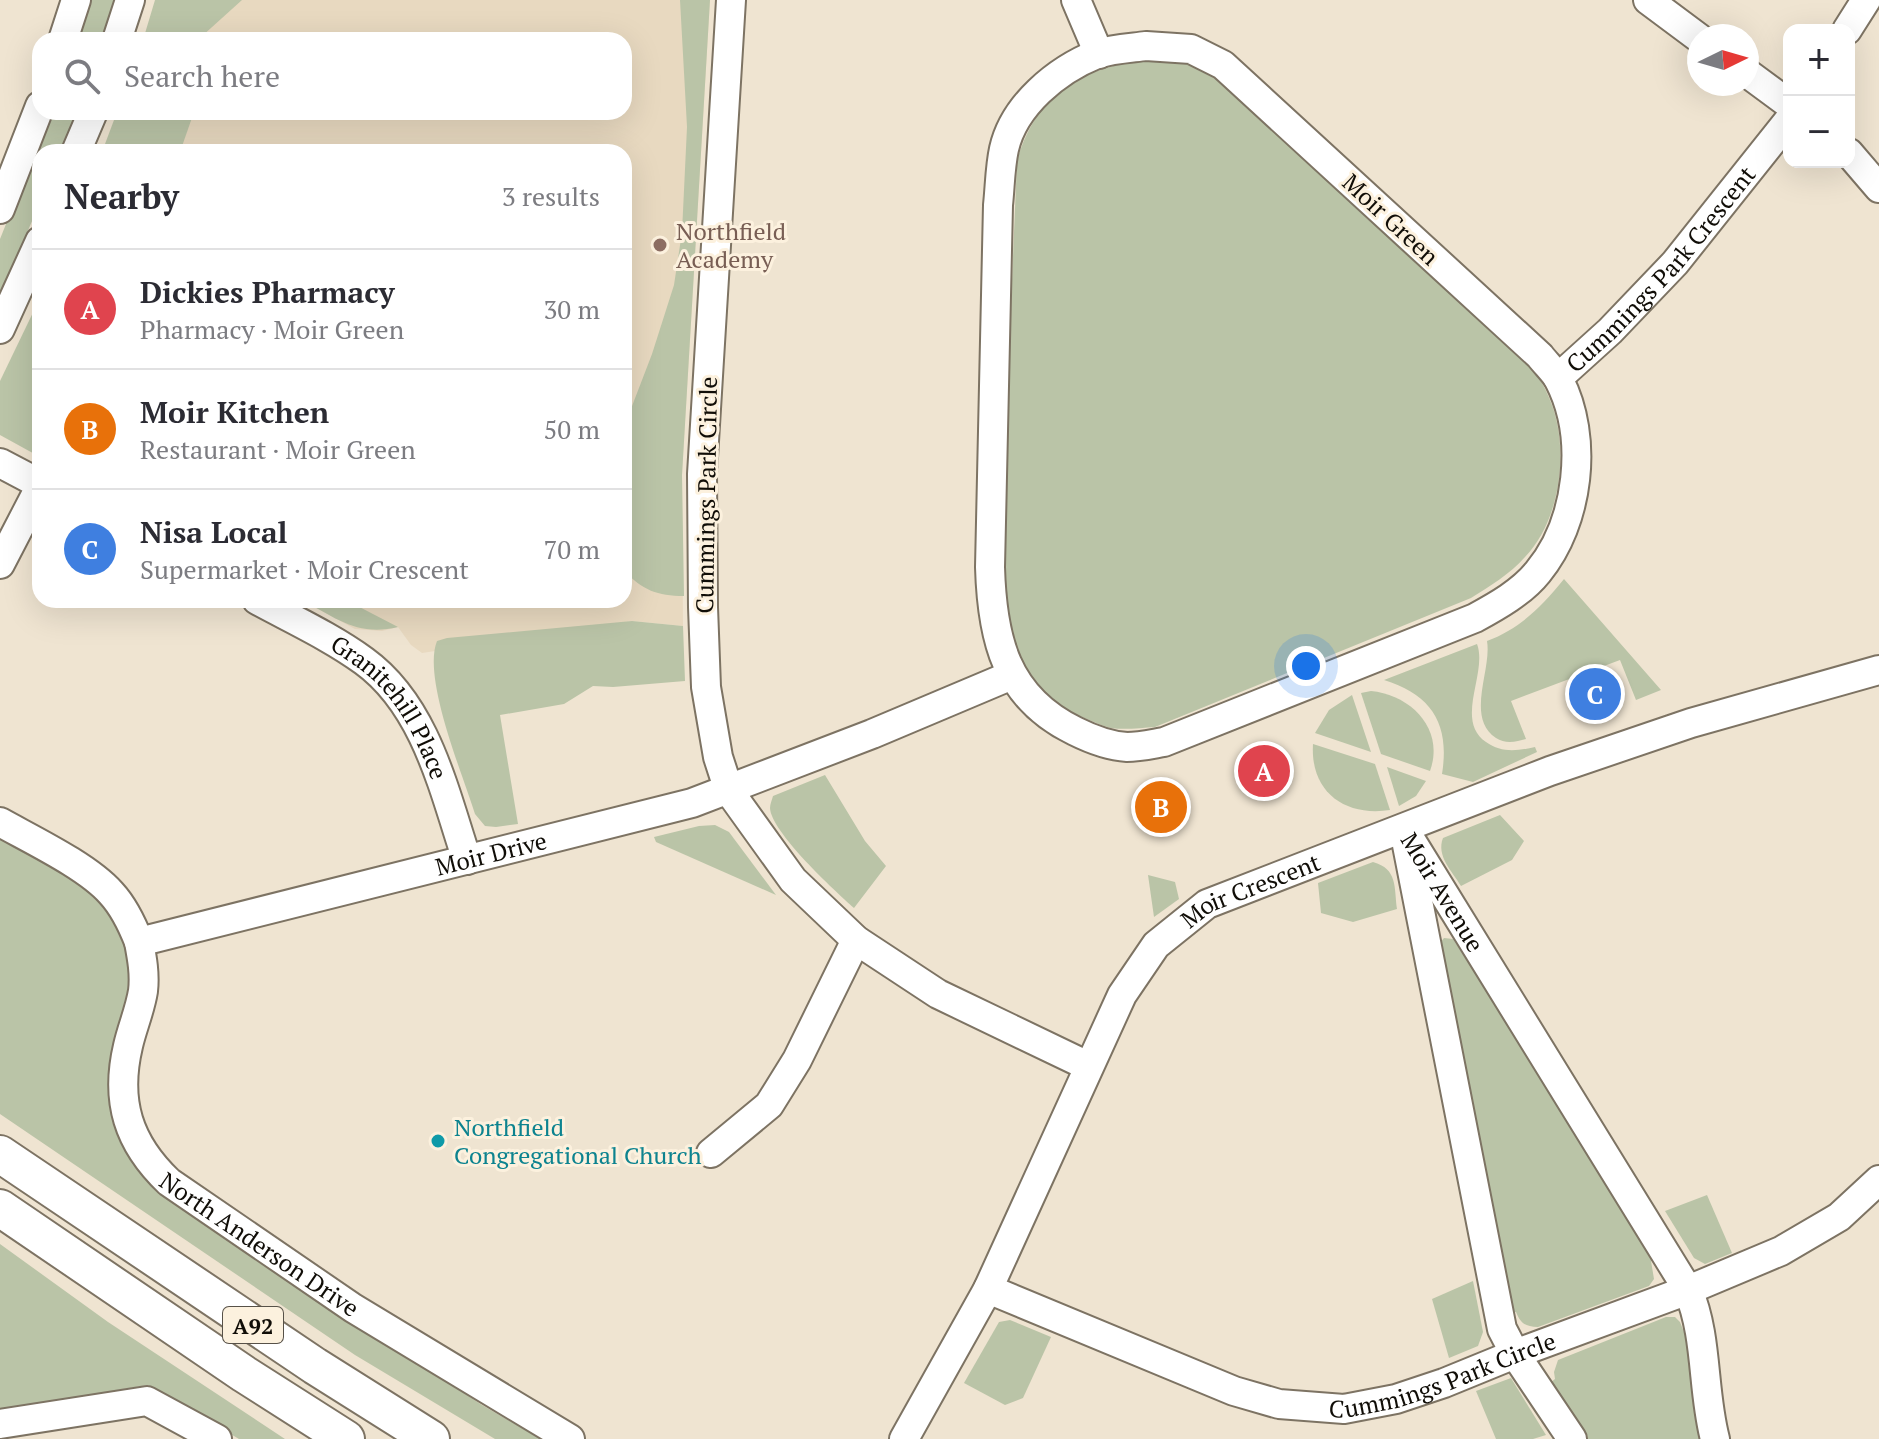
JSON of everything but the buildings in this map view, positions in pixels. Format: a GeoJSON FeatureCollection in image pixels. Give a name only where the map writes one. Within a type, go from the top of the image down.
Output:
{"type":"FeatureCollection","features":[{"type":"Feature","properties":{"kind":"main road","name":"A92"},"geometry":{"type":"LineString","coordinates":[[0,1154],[315,1366],[431,1439]]}},
{"type":"Feature","properties":{"kind":"main road","name":"A92"},"geometry":{"type":"LineString","coordinates":[[0,1208],[231,1366],[346,1439]]}},
{"type":"Feature","properties":{"kind":"street"},"geometry":{"type":"LineString","coordinates":[[66,32],[76,0]]}},
{"type":"Feature","properties":{"kind":"street"},"geometry":{"type":"LineString","coordinates":[[120,32],[130,0]]}},
{"type":"Feature","properties":{"kind":"street","name":"Cummings Park Circle"},"geometry":{"type":"LineString","coordinates":[[731,0],[702,474],[706,687],[718,757],[729,791],[793,880],[856,940],[938,994],[1088,1066]]}},
{"type":"Feature","properties":{"kind":"street"},"geometry":{"type":"LineString","coordinates":[[1076,0],[1099,54]]}},
{"type":"Feature","properties":{"kind":"street"},"geometry":{"type":"LineString","coordinates":[[1648,0],[1687,29]]}},
{"type":"Feature","properties":{"kind":"street"},"geometry":{"type":"LineString","coordinates":[[1851,24],[1866,0]]}},
{"type":"Feature","properties":{"kind":"street","name":"Moir Green"},"geometry":{"type":"LineString","coordinates":[[1146,46],[1176,47],[1191,49],[1223,65],[1540,356],[1558,378],[1573,421],[1576,466],[1571,508],[1551,554],[1537,574],[1497,606],[1475,618],[1164,742],[1126,747],[1087,737],[1046,714],[1028,697],[1012,675],[1000,648],[994,623],[990,567],[998,205],[1005,147],[1019,114],[1041,90],[1067,71],[1099,54],[1146,46]]}},
{"type":"Feature","properties":{"kind":"street"},"geometry":{"type":"LineString","coordinates":[[1759,82],[1783,100]]}},
{"type":"Feature","properties":{"kind":"street"},"geometry":{"type":"LineString","coordinates":[[0,209],[35,120]]}},
{"type":"Feature","properties":{"kind":"street"},"geometry":{"type":"LineString","coordinates":[[79,144],[90,120]]}},
{"type":"Feature","properties":{"kind":"street","name":"Cummings Park Crescent"},"geometry":{"type":"LineString","coordinates":[[1558,378],[1610,331],[1675,263],[1783,128]]}},
{"type":"Feature","properties":{"kind":"street"},"geometry":{"type":"LineString","coordinates":[[1855,160],[1879,188]]}},
{"type":"Feature","properties":{"kind":"street"},"geometry":{"type":"LineString","coordinates":[[0,329],[32,259]]}},
{"type":"Feature","properties":{"kind":"street"},"geometry":{"type":"LineString","coordinates":[[0,463],[32,481]]}},
{"type":"Feature","properties":{"kind":"street"},"geometry":{"type":"LineString","coordinates":[[0,564],[32,501]]}},
{"type":"Feature","properties":{"kind":"street","name":"Granitehill Place"},"geometry":{"type":"LineString","coordinates":[[271,608],[366,662],[402,698],[432,759],[467,860]]}},
{"type":"Feature","properties":{"kind":"street","name":"Moir Crescent"},"geometry":{"type":"LineString","coordinates":[[904,1439],[988,1289],[1122,995],[1156,945],[1207,904],[1550,771],[1691,723],[1879,670]]}},
{"type":"Feature","properties":{"kind":"street","name":"Moir Drive"},"geometry":{"type":"LineString","coordinates":[[139,942],[692,803],[729,791],[1012,675]]}},
{"type":"Feature","properties":{"kind":"street"},"geometry":{"type":"LineString","coordinates":[[0,822],[75,866],[109,891],[128,916],[139,942]]}},
{"type":"Feature","properties":{"kind":"street","name":"Moir Avenue"},"geometry":{"type":"LineString","coordinates":[[1404,829],[1688,1290],[1699,1316],[1715,1439]]}},
{"type":"Feature","properties":{"kind":"street","name":"Moir Avenue"},"geometry":{"type":"LineString","coordinates":[[1404,829],[1502,1329],[1515,1354],[1572,1439]]}},
{"type":"Feature","properties":{"kind":"street"},"geometry":{"type":"LineString","coordinates":[[711,1153],[769,1105],[797,1060],[856,940]]}},
{"type":"Feature","properties":{"kind":"street","name":"North Anderson Drive"},"geometry":{"type":"LineString","coordinates":[[139,942],[144,969],[142,993],[122,1077],[124,1104],[135,1137],[148,1162],[169,1182],[353,1308],[570,1439]]}},
{"type":"Feature","properties":{"kind":"street","name":"Cummings Park Circle"},"geometry":{"type":"LineString","coordinates":[[988,1289],[1234,1391],[1279,1404],[1344,1409],[1396,1399],[1444,1383],[1781,1251],[1839,1217],[1879,1180]]}},
{"type":"Feature","properties":{"kind":"street"},"geometry":{"type":"LineString","coordinates":[[0,1424],[147,1401],[205,1436]]}},
{"type":"Feature","properties":{"kind":"shaded area","name":"Northfield Academy"},"geometry":{"type":"Polygon","coordinates":[[[188,0],[710,0],[682,475],[683,626],[632,621],[422,653],[411,645],[398,627],[382,631],[355,629],[317,608],[632,608],[632,144],[140,144],[148,120],[632,120],[632,32],[178,32],[188,0]]]}},
{"type":"Feature","properties":{"kind":"green space"},"geometry":{"type":"Polygon","coordinates":[[[90,0],[115,0],[105,32],[80,32],[90,0]]]}},
{"type":"Feature","properties":{"kind":"green space"},"geometry":{"type":"Polygon","coordinates":[[[155,0],[242,0],[207,32],[145,32],[155,0]]]}},
{"type":"Feature","properties":{"kind":"green space"},"geometry":{"type":"Polygon","coordinates":[[[680,0],[710,0],[682,475],[684,596],[651,591],[632,578],[632,406],[674,285],[682,232],[687,127],[680,0]]]}},
{"type":"Feature","properties":{"kind":"green space"},"geometry":{"type":"Polygon","coordinates":[[[1169,57],[1212,70],[1525,357],[1550,400],[1560,439],[1560,461],[1554,503],[1537,542],[1513,569],[1471,598],[1155,727],[1116,729],[1067,709],[1037,683],[1017,650],[999,591],[1017,161],[1027,134],[1040,112],[1055,95],[1074,82],[1117,65],[1169,57]]]}},
{"type":"Feature","properties":{"kind":"green space"},"geometry":{"type":"Polygon","coordinates":[[[48,120],[75,120],[64,144],[38,144],[48,120]]]}},
{"type":"Feature","properties":{"kind":"green space"},"geometry":{"type":"Polygon","coordinates":[[[114,120],[191,120],[183,144],[105,144],[114,120]]]}},
{"type":"Feature","properties":{"kind":"green space"},"geometry":{"type":"Polygon","coordinates":[[[32,159],[32,221],[0,294],[0,239],[32,159]]]}},
{"type":"Feature","properties":{"kind":"green space"},"geometry":{"type":"Polygon","coordinates":[[[32,315],[32,453],[0,435],[0,381],[32,315]]]}},
{"type":"Feature","properties":{"kind":"green space"},"geometry":{"type":"Polygon","coordinates":[[[1564,579],[1661,690],[1636,700],[1620,660],[1511,701],[1526,739],[1511,742],[1499,740],[1487,729],[1482,718],[1487,641],[1530,616],[1564,579]]]}},
{"type":"Feature","properties":{"kind":"green space"},"geometry":{"type":"Polygon","coordinates":[[[317,608],[361,608],[398,627],[371,630],[337,619],[317,608]]]}},
{"type":"Feature","properties":{"kind":"green space"},"geometry":{"type":"Polygon","coordinates":[[[632,621],[683,626],[685,681],[593,686],[564,704],[500,715],[518,824],[485,826],[475,814],[439,702],[434,657],[437,641],[632,621]]]}},
{"type":"Feature","properties":{"kind":"green space"},"geometry":{"type":"Polygon","coordinates":[[[1477,644],[1479,668],[1472,709],[1477,733],[1497,748],[1516,750],[1535,747],[1537,752],[1473,782],[1442,774],[1443,740],[1434,714],[1414,694],[1384,680],[1477,644]]]}},
{"type":"Feature","properties":{"kind":"green space"},"geometry":{"type":"Polygon","coordinates":[[[1371,691],[1399,699],[1421,717],[1433,741],[1430,771],[1381,754],[1361,693],[1371,691]]]}},
{"type":"Feature","properties":{"kind":"green space"},"geometry":{"type":"Polygon","coordinates":[[[1352,695],[1371,752],[1315,733],[1329,710],[1352,695]]]}},
{"type":"Feature","properties":{"kind":"green space"},"geometry":{"type":"Polygon","coordinates":[[[1313,744],[1375,764],[1390,810],[1359,809],[1334,798],[1317,776],[1313,744]]]}},
{"type":"Feature","properties":{"kind":"green space"},"geometry":{"type":"Polygon","coordinates":[[[1387,767],[1426,781],[1416,796],[1399,806],[1387,767]]]}},
{"type":"Feature","properties":{"kind":"green space"},"geometry":{"type":"Polygon","coordinates":[[[825,775],[865,841],[886,866],[854,908],[792,846],[773,818],[770,808],[773,796],[825,775]]]}},
{"type":"Feature","properties":{"kind":"green space"},"geometry":{"type":"Polygon","coordinates":[[[1500,815],[1524,841],[1512,860],[1461,886],[1443,857],[1443,838],[1500,815]]]}},
{"type":"Feature","properties":{"kind":"green space"},"geometry":{"type":"Polygon","coordinates":[[[715,825],[729,832],[776,895],[656,842],[654,837],[715,825]]]}},
{"type":"Feature","properties":{"kind":"green space"},"geometry":{"type":"Polygon","coordinates":[[[0,835],[81,880],[103,901],[117,921],[125,941],[130,983],[112,1108],[122,1144],[151,1183],[160,1192],[482,1405],[541,1439],[495,1439],[355,1355],[0,1114],[0,835]]]}},
{"type":"Feature","properties":{"kind":"green space"},"geometry":{"type":"Polygon","coordinates":[[[1373,862],[1391,874],[1397,909],[1353,922],[1321,913],[1318,883],[1373,862]]]}},
{"type":"Feature","properties":{"kind":"green space"},"geometry":{"type":"Polygon","coordinates":[[[1148,875],[1175,882],[1179,899],[1154,917],[1148,875]]]}},
{"type":"Feature","properties":{"kind":"green space"},"geometry":{"type":"Polygon","coordinates":[[[1444,938],[1453,939],[1647,1240],[1656,1259],[1651,1261],[1654,1279],[1649,1286],[1538,1327],[1524,1324],[1516,1312],[1508,1314],[1439,944],[1444,938]]]}},
{"type":"Feature","properties":{"kind":"green space"},"geometry":{"type":"Polygon","coordinates":[[[1707,1195],[1732,1253],[1705,1264],[1694,1258],[1665,1211],[1707,1195]]]}},
{"type":"Feature","properties":{"kind":"green space"},"geometry":{"type":"Polygon","coordinates":[[[0,1244],[108,1322],[285,1439],[239,1439],[148,1385],[0,1410],[0,1244]]]}},
{"type":"Feature","properties":{"kind":"green space"},"geometry":{"type":"Polygon","coordinates":[[[1473,1281],[1483,1332],[1478,1346],[1449,1358],[1432,1299],[1473,1281]]]}},
{"type":"Feature","properties":{"kind":"green space"},"geometry":{"type":"Polygon","coordinates":[[[1666,1317],[1675,1317],[1684,1332],[1688,1332],[1697,1420],[1702,1439],[1586,1439],[1550,1383],[1555,1379],[1558,1360],[1666,1317]]]}},
{"type":"Feature","properties":{"kind":"green space"},"geometry":{"type":"Polygon","coordinates":[[[1010,1320],[1051,1337],[1023,1398],[1005,1405],[964,1383],[999,1322],[1010,1320]]]}},
{"type":"Feature","properties":{"kind":"green space"},"geometry":{"type":"Polygon","coordinates":[[[1511,1378],[1546,1435],[1533,1439],[1496,1439],[1476,1391],[1511,1378]]]}},
{"type":"Feature","properties":{"kind":"place","name":"Northfield Academy"},"geometry":{"type":"Point","coordinates":[660,245]}},
{"type":"Feature","properties":{"kind":"place","name":"Nisa Local"},"geometry":{"type":"Point","coordinates":[1595,694]}},
{"type":"Feature","properties":{"kind":"place","name":"Dickies Pharmacy"},"geometry":{"type":"Point","coordinates":[1264,771]}},
{"type":"Feature","properties":{"kind":"place","name":"Moir Kitchen"},"geometry":{"type":"Point","coordinates":[1161,807]}},
{"type":"Feature","properties":{"kind":"place","name":"Northfield Congregational Church"},"geometry":{"type":"Point","coordinates":[438,1141]}}]}
